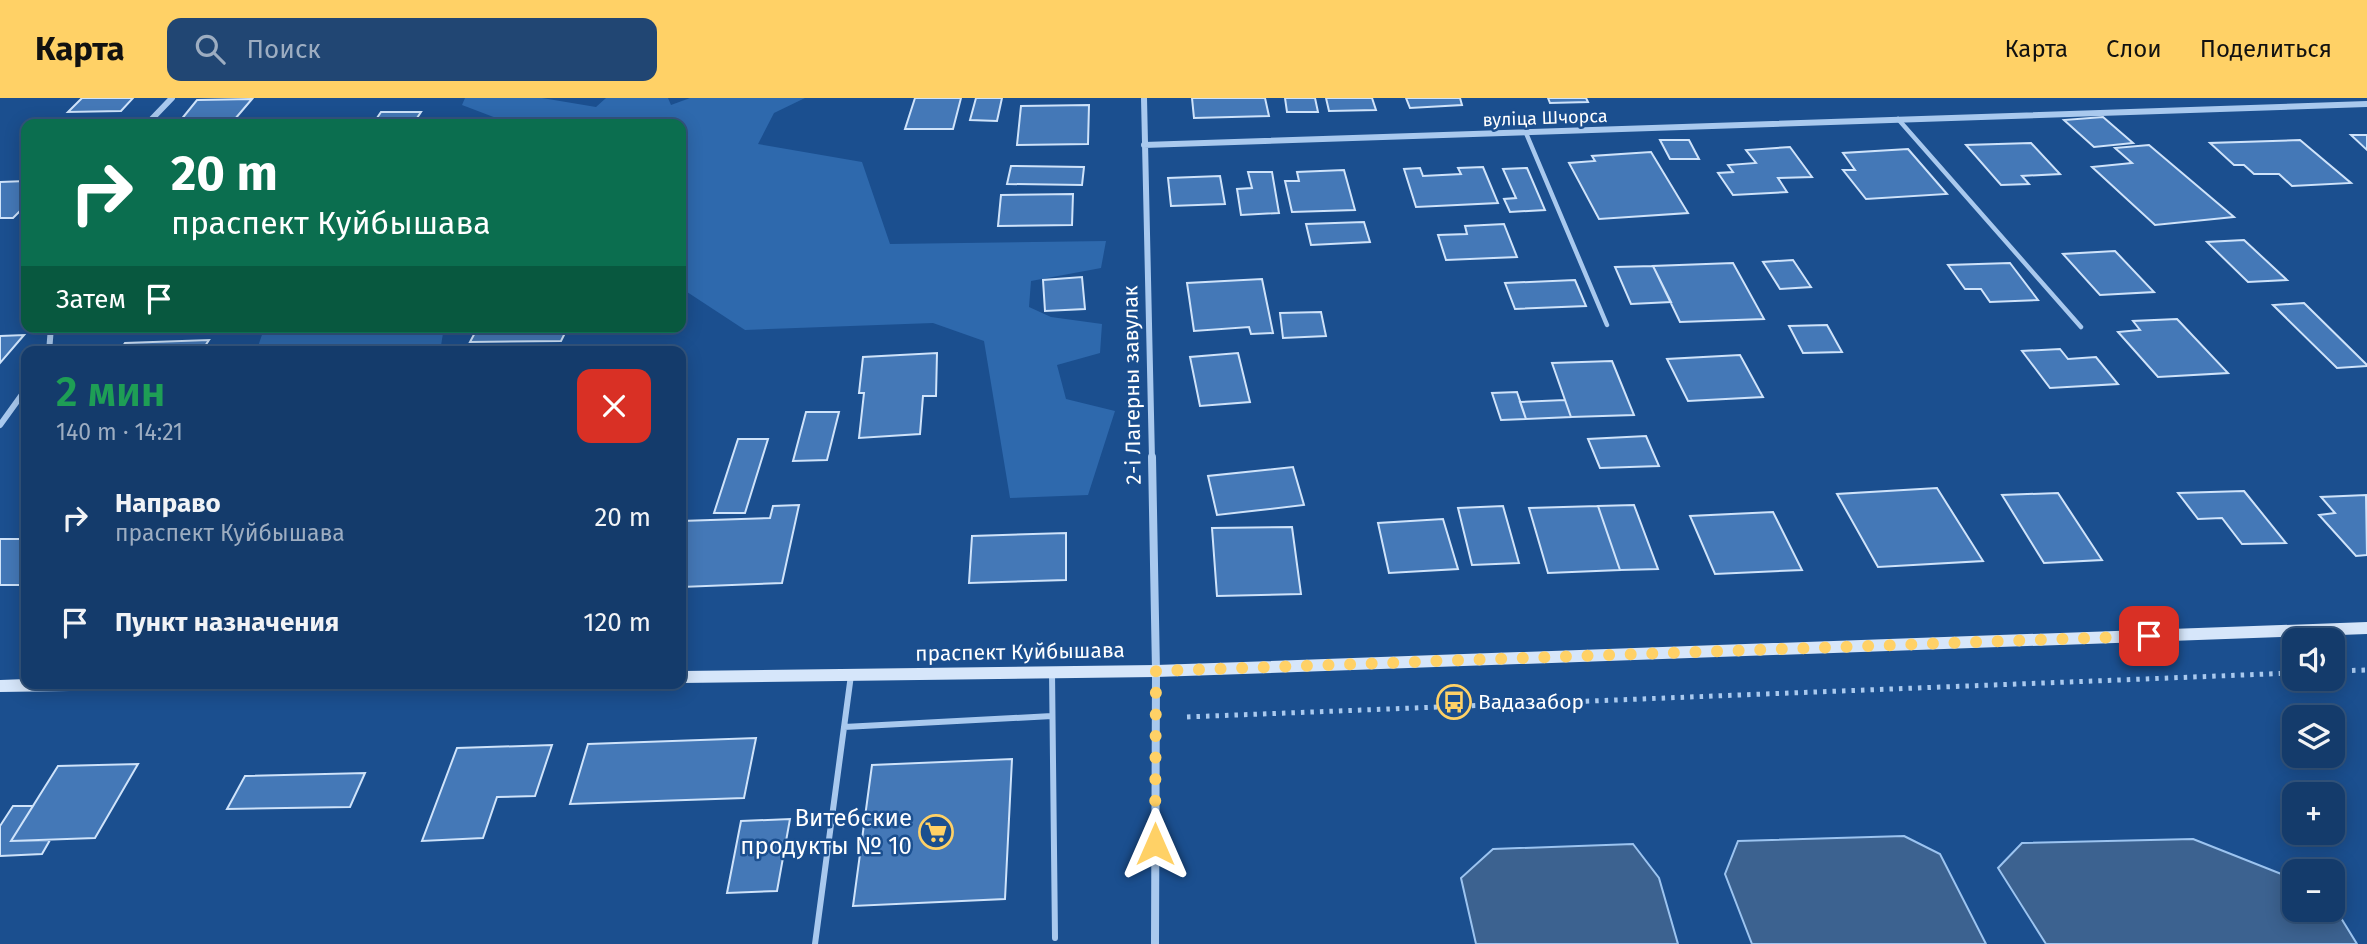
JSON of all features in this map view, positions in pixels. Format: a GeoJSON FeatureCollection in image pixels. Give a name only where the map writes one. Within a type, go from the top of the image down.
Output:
{"type":"FeatureCollection","features":[{"type":"Feature","properties":{"kind":"street"},"geometry":{"type":"LineString","coordinates":[[152,119],[172,98]]}},
{"type":"Feature","properties":{"kind":"street","name":"2-і Лагерны завулак"},"geometry":{"type":"LineString","coordinates":[[1144,98],[1156,671],[1155,944]]}},
{"type":"Feature","properties":{"kind":"street","name":"вуліца Шчорса"},"geometry":{"type":"LineString","coordinates":[[1144,145],[2367,104]]}},
{"type":"Feature","properties":{"kind":"street"},"geometry":{"type":"LineString","coordinates":[[0,425],[21,396]]}},
{"type":"Feature","properties":{"kind":"street","name":"праспект Куйбышава"},"geometry":{"type":"LineString","coordinates":[[686,677],[1156,671],[2367,628]]}},
{"type":"Feature","properties":{"kind":"street"},"geometry":{"type":"LineString","coordinates":[[0,686],[21,686]]}},
{"type":"Feature","properties":{"kind":"lane"},"geometry":{"type":"LineString","coordinates":[[1896,118],[2081,327]]}},
{"type":"Feature","properties":{"kind":"lane"},"geometry":{"type":"LineString","coordinates":[[1526,133],[1607,325]]}},
{"type":"Feature","properties":{"kind":"lane"},"geometry":{"type":"LineString","coordinates":[[1052,673],[1055,938]]}},
{"type":"Feature","properties":{"kind":"lane"},"geometry":{"type":"LineString","coordinates":[[815,944],[851,675]]}},
{"type":"Feature","properties":{"kind":"lane"},"geometry":{"type":"LineString","coordinates":[[844,727],[1052,716]]}},
{"type":"Feature","properties":{"kind":"path"},"geometry":{"type":"LineString","coordinates":[[2345,671],[2367,670]]}},
{"type":"Feature","properties":{"kind":"path"},"geometry":{"type":"LineString","coordinates":[[1156,718],[2282,673]]}},
{"type":"Feature","properties":{"kind":"shaded area"},"geometry":{"type":"Polygon","coordinates":[[[465,98],[542,98],[596,107],[606,98],[668,98],[671,105],[690,98],[805,98],[774,113],[758,144],[862,162],[890,244],[1106,241],[1101,268],[1031,281],[1029,307],[1051,317],[1102,324],[1100,353],[1057,365],[1066,399],[1115,411],[1088,495],[1010,498],[984,341],[933,323],[745,330],[686,291],[686,119],[499,119],[462,105],[465,98]]]}},
{"type":"Feature","properties":{"kind":"shaded area"},"geometry":{"type":"Polygon","coordinates":[[[263,333],[443,333],[441,346],[258,346],[263,333]]]}},
{"type":"Feature","properties":{"kind":"shaded area"},"geometry":{"type":"Polygon","coordinates":[[[1904,836],[1940,854],[1986,944],[1752,944],[1725,874],[1738,841],[1904,836]]]}},
{"type":"Feature","properties":{"kind":"shaded area"},"geometry":{"type":"Polygon","coordinates":[[[2193,839],[2282,874],[2282,922],[2343,922],[2357,944],[2046,944],[1998,868],[2022,843],[2193,839]]]}},
{"type":"Feature","properties":{"kind":"shaded area"},"geometry":{"type":"Polygon","coordinates":[[[1633,844],[1659,878],[1678,944],[1476,944],[1461,878],[1493,849],[1633,844]]]}},
{"type":"Feature","properties":{"kind":"building"},"geometry":{"type":"Polygon","coordinates":[[[82,98],[133,98],[121,111],[68,112],[82,98]]]}},
{"type":"Feature","properties":{"kind":"building"},"geometry":{"type":"Polygon","coordinates":[[[915,98],[961,98],[953,129],[905,129],[915,98]]]}},
{"type":"Feature","properties":{"kind":"building"},"geometry":{"type":"Polygon","coordinates":[[[976,98],[1002,98],[997,121],[970,120],[976,98]]]}},
{"type":"Feature","properties":{"kind":"building"},"geometry":{"type":"Polygon","coordinates":[[[1192,98],[1265,98],[1269,116],[1194,118],[1192,98]]]}},
{"type":"Feature","properties":{"kind":"building"},"geometry":{"type":"Polygon","coordinates":[[[1285,98],[1315,98],[1318,112],[1287,112],[1285,98]]]}},
{"type":"Feature","properties":{"kind":"building"},"geometry":{"type":"Polygon","coordinates":[[[1326,98],[1372,98],[1376,110],[1329,111],[1326,98]]]}},
{"type":"Feature","properties":{"kind":"building"},"geometry":{"type":"Polygon","coordinates":[[[1406,98],[1460,98],[1462,105],[1410,108],[1406,98]]]}},
{"type":"Feature","properties":{"kind":"building"},"geometry":{"type":"Polygon","coordinates":[[[1548,98],[1586,98],[1588,102],[1550,103],[1548,98]]]}},
{"type":"Feature","properties":{"kind":"building"},"geometry":{"type":"Polygon","coordinates":[[[252,99],[235,119],[182,119],[197,100],[252,99]]]}},
{"type":"Feature","properties":{"kind":"building"},"geometry":{"type":"Polygon","coordinates":[[[1089,105],[1088,144],[1017,145],[1021,106],[1089,105]]]}},
{"type":"Feature","properties":{"kind":"building"},"geometry":{"type":"Polygon","coordinates":[[[381,112],[421,112],[416,119],[376,119],[381,112]]]}},
{"type":"Feature","properties":{"kind":"building"},"geometry":{"type":"Polygon","coordinates":[[[2103,117],[2133,143],[2094,147],[2064,120],[2103,117]]]}},
{"type":"Feature","properties":{"kind":"building"},"geometry":{"type":"Polygon","coordinates":[[[2351,135],[2367,135],[2367,150],[2351,135]]]}},
{"type":"Feature","properties":{"kind":"building"},"geometry":{"type":"Polygon","coordinates":[[[1660,140],[1689,140],[1699,159],[1670,159],[1660,140]]]}},
{"type":"Feature","properties":{"kind":"building"},"geometry":{"type":"Polygon","coordinates":[[[2300,140],[2351,183],[2292,186],[2279,174],[2254,174],[2244,165],[2234,165],[2210,143],[2300,140]]]}},
{"type":"Feature","properties":{"kind":"building"},"geometry":{"type":"Polygon","coordinates":[[[2031,143],[2060,174],[2022,176],[2029,184],[2001,185],[1966,145],[2031,143]]]}},
{"type":"Feature","properties":{"kind":"building"},"geometry":{"type":"Polygon","coordinates":[[[2149,145],[2234,217],[2155,225],[2092,167],[2132,163],[2115,148],[2149,145]]]}},
{"type":"Feature","properties":{"kind":"building"},"geometry":{"type":"Polygon","coordinates":[[[1790,147],[1812,177],[1778,178],[1787,192],[1733,195],[1718,173],[1733,172],[1728,165],[1756,163],[1746,150],[1790,147]]]}},
{"type":"Feature","properties":{"kind":"building"},"geometry":{"type":"Polygon","coordinates":[[[1908,149],[1947,194],[1866,199],[1843,170],[1855,170],[1843,153],[1908,149]]]}},
{"type":"Feature","properties":{"kind":"building"},"geometry":{"type":"Polygon","coordinates":[[[1651,152],[1688,213],[1599,219],[1569,163],[1595,161],[1592,156],[1651,152]]]}},
{"type":"Feature","properties":{"kind":"building"},"geometry":{"type":"Polygon","coordinates":[[[1011,166],[1084,167],[1082,185],[1007,184],[1011,166]]]}},
{"type":"Feature","properties":{"kind":"building"},"geometry":{"type":"Polygon","coordinates":[[[1483,167],[1498,203],[1416,207],[1404,169],[1420,168],[1423,176],[1461,174],[1458,168],[1483,167]]]}},
{"type":"Feature","properties":{"kind":"building"},"geometry":{"type":"Polygon","coordinates":[[[1527,168],[1545,210],[1510,212],[1504,199],[1516,198],[1503,169],[1527,168]]]}},
{"type":"Feature","properties":{"kind":"building"},"geometry":{"type":"Polygon","coordinates":[[[1344,170],[1355,210],[1292,212],[1285,181],[1299,181],[1297,172],[1344,170]]]}},
{"type":"Feature","properties":{"kind":"building"},"geometry":{"type":"Polygon","coordinates":[[[1248,172],[1272,172],[1279,213],[1241,215],[1237,189],[1252,188],[1248,172]]]}},
{"type":"Feature","properties":{"kind":"building"},"geometry":{"type":"Polygon","coordinates":[[[1220,176],[1225,204],[1171,206],[1168,178],[1220,176]]]}},
{"type":"Feature","properties":{"kind":"building"},"geometry":{"type":"Polygon","coordinates":[[[21,181],[21,210],[13,218],[0,218],[0,182],[21,181]]]}},
{"type":"Feature","properties":{"kind":"building"},"geometry":{"type":"Polygon","coordinates":[[[1073,194],[1072,225],[998,226],[1001,195],[1073,194]]]}},
{"type":"Feature","properties":{"kind":"building"},"geometry":{"type":"Polygon","coordinates":[[[1364,222],[1370,242],[1311,245],[1306,224],[1364,222]]]}},
{"type":"Feature","properties":{"kind":"building"},"geometry":{"type":"Polygon","coordinates":[[[1504,224],[1517,257],[1446,260],[1438,235],[1467,234],[1465,226],[1504,224]]]}},
{"type":"Feature","properties":{"kind":"building"},"geometry":{"type":"Polygon","coordinates":[[[2244,240],[2287,280],[2248,282],[2207,242],[2244,240]]]}},
{"type":"Feature","properties":{"kind":"building"},"geometry":{"type":"Polygon","coordinates":[[[2115,251],[2154,292],[2100,295],[2063,254],[2115,251]]]}},
{"type":"Feature","properties":{"kind":"building"},"geometry":{"type":"Polygon","coordinates":[[[1793,260],[1811,287],[1780,289],[1763,262],[1793,260]]]}},
{"type":"Feature","properties":{"kind":"building"},"geometry":{"type":"Polygon","coordinates":[[[1733,263],[1764,319],[1680,322],[1653,266],[1733,263]]]}},
{"type":"Feature","properties":{"kind":"building"},"geometry":{"type":"Polygon","coordinates":[[[2010,263],[2038,300],[1990,302],[1981,289],[1965,289],[1948,265],[2010,263]]]}},
{"type":"Feature","properties":{"kind":"building"},"geometry":{"type":"Polygon","coordinates":[[[1653,266],[1671,302],[1631,304],[1615,267],[1653,266]]]}},
{"type":"Feature","properties":{"kind":"building"},"geometry":{"type":"Polygon","coordinates":[[[1082,277],[1085,309],[1045,311],[1043,280],[1082,277]]]}},
{"type":"Feature","properties":{"kind":"building"},"geometry":{"type":"Polygon","coordinates":[[[1262,279],[1273,333],[1251,334],[1249,327],[1194,331],[1187,283],[1262,279]]]}},
{"type":"Feature","properties":{"kind":"building"},"geometry":{"type":"Polygon","coordinates":[[[1575,280],[1586,306],[1515,309],[1505,283],[1575,280]]]}},
{"type":"Feature","properties":{"kind":"building"},"geometry":{"type":"Polygon","coordinates":[[[2304,303],[2367,366],[2337,368],[2273,305],[2304,303]]]}},
{"type":"Feature","properties":{"kind":"building"},"geometry":{"type":"Polygon","coordinates":[[[1321,312],[1326,336],[1283,338],[1280,313],[1321,312]]]}},
{"type":"Feature","properties":{"kind":"building"},"geometry":{"type":"Polygon","coordinates":[[[2177,319],[2228,373],[2158,377],[2118,332],[2140,330],[2133,321],[2177,319]]]}},
{"type":"Feature","properties":{"kind":"building"},"geometry":{"type":"Polygon","coordinates":[[[1827,325],[1842,352],[1803,353],[1789,326],[1827,325]]]}},
{"type":"Feature","properties":{"kind":"building"},"geometry":{"type":"Polygon","coordinates":[[[475,333],[565,333],[561,341],[470,342],[475,333]]]}},
{"type":"Feature","properties":{"kind":"building"},"geometry":{"type":"Polygon","coordinates":[[[24,335],[0,363],[0,336],[24,335]]]}},
{"type":"Feature","properties":{"kind":"building"},"geometry":{"type":"Polygon","coordinates":[[[209,340],[205,346],[123,346],[125,343],[209,340]]]}},
{"type":"Feature","properties":{"kind":"building"},"geometry":{"type":"Polygon","coordinates":[[[2060,349],[2068,359],[2096,357],[2118,384],[2050,388],[2022,351],[2060,349]]]}},
{"type":"Feature","properties":{"kind":"building"},"geometry":{"type":"Polygon","coordinates":[[[937,353],[936,396],[923,396],[920,434],[859,438],[864,393],[859,393],[863,357],[937,353]]]}},
{"type":"Feature","properties":{"kind":"building"},"geometry":{"type":"Polygon","coordinates":[[[1238,353],[1250,402],[1200,406],[1190,357],[1238,353]]]}},
{"type":"Feature","properties":{"kind":"building"},"geometry":{"type":"Polygon","coordinates":[[[1740,355],[1763,397],[1688,401],[1667,359],[1740,355]]]}},
{"type":"Feature","properties":{"kind":"building"},"geometry":{"type":"Polygon","coordinates":[[[1612,361],[1634,415],[1571,417],[1552,363],[1612,361]]]}},
{"type":"Feature","properties":{"kind":"building"},"geometry":{"type":"Polygon","coordinates":[[[1517,392],[1526,419],[1501,420],[1492,393],[1517,392]]]}},
{"type":"Feature","properties":{"kind":"building"},"geometry":{"type":"Polygon","coordinates":[[[1565,400],[1571,417],[1526,419],[1520,402],[1565,400]]]}},
{"type":"Feature","properties":{"kind":"building"},"geometry":{"type":"Polygon","coordinates":[[[806,412],[839,412],[827,460],[793,461],[806,412]]]}},
{"type":"Feature","properties":{"kind":"building"},"geometry":{"type":"Polygon","coordinates":[[[1646,436],[1659,466],[1600,468],[1588,439],[1646,436]]]}},
{"type":"Feature","properties":{"kind":"building"},"geometry":{"type":"Polygon","coordinates":[[[738,439],[768,439],[745,513],[714,513],[738,439]]]}},
{"type":"Feature","properties":{"kind":"building"},"geometry":{"type":"Polygon","coordinates":[[[1293,467],[1304,505],[1217,515],[1208,476],[1293,467]]]}},
{"type":"Feature","properties":{"kind":"building"},"geometry":{"type":"Polygon","coordinates":[[[1937,488],[1983,561],[1878,567],[1837,494],[1937,488]]]}},
{"type":"Feature","properties":{"kind":"building"},"geometry":{"type":"Polygon","coordinates":[[[2244,491],[2286,543],[2242,544],[2222,518],[2198,519],[2178,493],[2244,491]]]}},
{"type":"Feature","properties":{"kind":"building"},"geometry":{"type":"Polygon","coordinates":[[[2058,493],[2102,560],[2044,563],[2002,495],[2058,493]]]}},
{"type":"Feature","properties":{"kind":"building"},"geometry":{"type":"Polygon","coordinates":[[[2366,495],[2367,555],[2356,556],[2319,515],[2335,513],[2321,497],[2366,495]]]}},
{"type":"Feature","properties":{"kind":"building"},"geometry":{"type":"Polygon","coordinates":[[[799,505],[782,583],[686,587],[686,521],[770,518],[773,506],[799,505]]]}},
{"type":"Feature","properties":{"kind":"building"},"geometry":{"type":"Polygon","coordinates":[[[1634,505],[1658,569],[1620,570],[1598,506],[1634,505]]]}},
{"type":"Feature","properties":{"kind":"building"},"geometry":{"type":"Polygon","coordinates":[[[1503,506],[1519,563],[1472,565],[1458,508],[1503,506]]]}},
{"type":"Feature","properties":{"kind":"building"},"geometry":{"type":"Polygon","coordinates":[[[1598,506],[1620,570],[1548,573],[1529,508],[1598,506]]]}},
{"type":"Feature","properties":{"kind":"building"},"geometry":{"type":"Polygon","coordinates":[[[1773,512],[1802,570],[1715,574],[1690,516],[1773,512]]]}},
{"type":"Feature","properties":{"kind":"building"},"geometry":{"type":"Polygon","coordinates":[[[1443,519],[1458,569],[1389,573],[1378,523],[1443,519]]]}},
{"type":"Feature","properties":{"kind":"building"},"geometry":{"type":"Polygon","coordinates":[[[1292,527],[1301,594],[1217,596],[1212,528],[1292,527]]]}},
{"type":"Feature","properties":{"kind":"building"},"geometry":{"type":"Polygon","coordinates":[[[1066,533],[1066,580],[969,583],[972,536],[1066,533]]]}},
{"type":"Feature","properties":{"kind":"building"},"geometry":{"type":"Polygon","coordinates":[[[0,539],[21,539],[21,584],[0,585],[0,539]]]}},
{"type":"Feature","properties":{"kind":"building"},"geometry":{"type":"Polygon","coordinates":[[[756,738],[744,798],[570,804],[588,744],[756,738]]]}},
{"type":"Feature","properties":{"kind":"building"},"geometry":{"type":"Polygon","coordinates":[[[552,745],[535,796],[497,797],[483,838],[422,841],[457,748],[552,745]]]}},
{"type":"Feature","properties":{"kind":"building","name":"Витебские продукты № 10"},"geometry":{"type":"Polygon","coordinates":[[[1012,759],[1005,899],[853,906],[872,765],[1012,759]]]}},
{"type":"Feature","properties":{"kind":"building"},"geometry":{"type":"Polygon","coordinates":[[[138,764],[95,838],[11,841],[58,766],[138,764]]]}},
{"type":"Feature","properties":{"kind":"building"},"geometry":{"type":"Polygon","coordinates":[[[365,773],[350,807],[227,809],[245,776],[365,773]]]}},
{"type":"Feature","properties":{"kind":"building"},"geometry":{"type":"Polygon","coordinates":[[[13,806],[33,806],[11,841],[50,840],[42,854],[0,856],[0,826],[13,806]]]}},
{"type":"Feature","properties":{"kind":"building"},"geometry":{"type":"Polygon","coordinates":[[[790,819],[777,891],[727,893],[741,821],[790,819]]]}},
{"type":"Feature","properties":{"kind":"place","name":"Вадазабор"},"geometry":{"type":"Point","coordinates":[1454,702]}},
{"type":"Feature","properties":{"kind":"place","name":"Витебские продукты № 10"},"geometry":{"type":"Point","coordinates":[936,832]}},
{"type":"Feature","properties":{"kind":"route"},"geometry":{"type":"LineString","coordinates":[[1155,844],[1156,671],[2149,636]]}}]}
